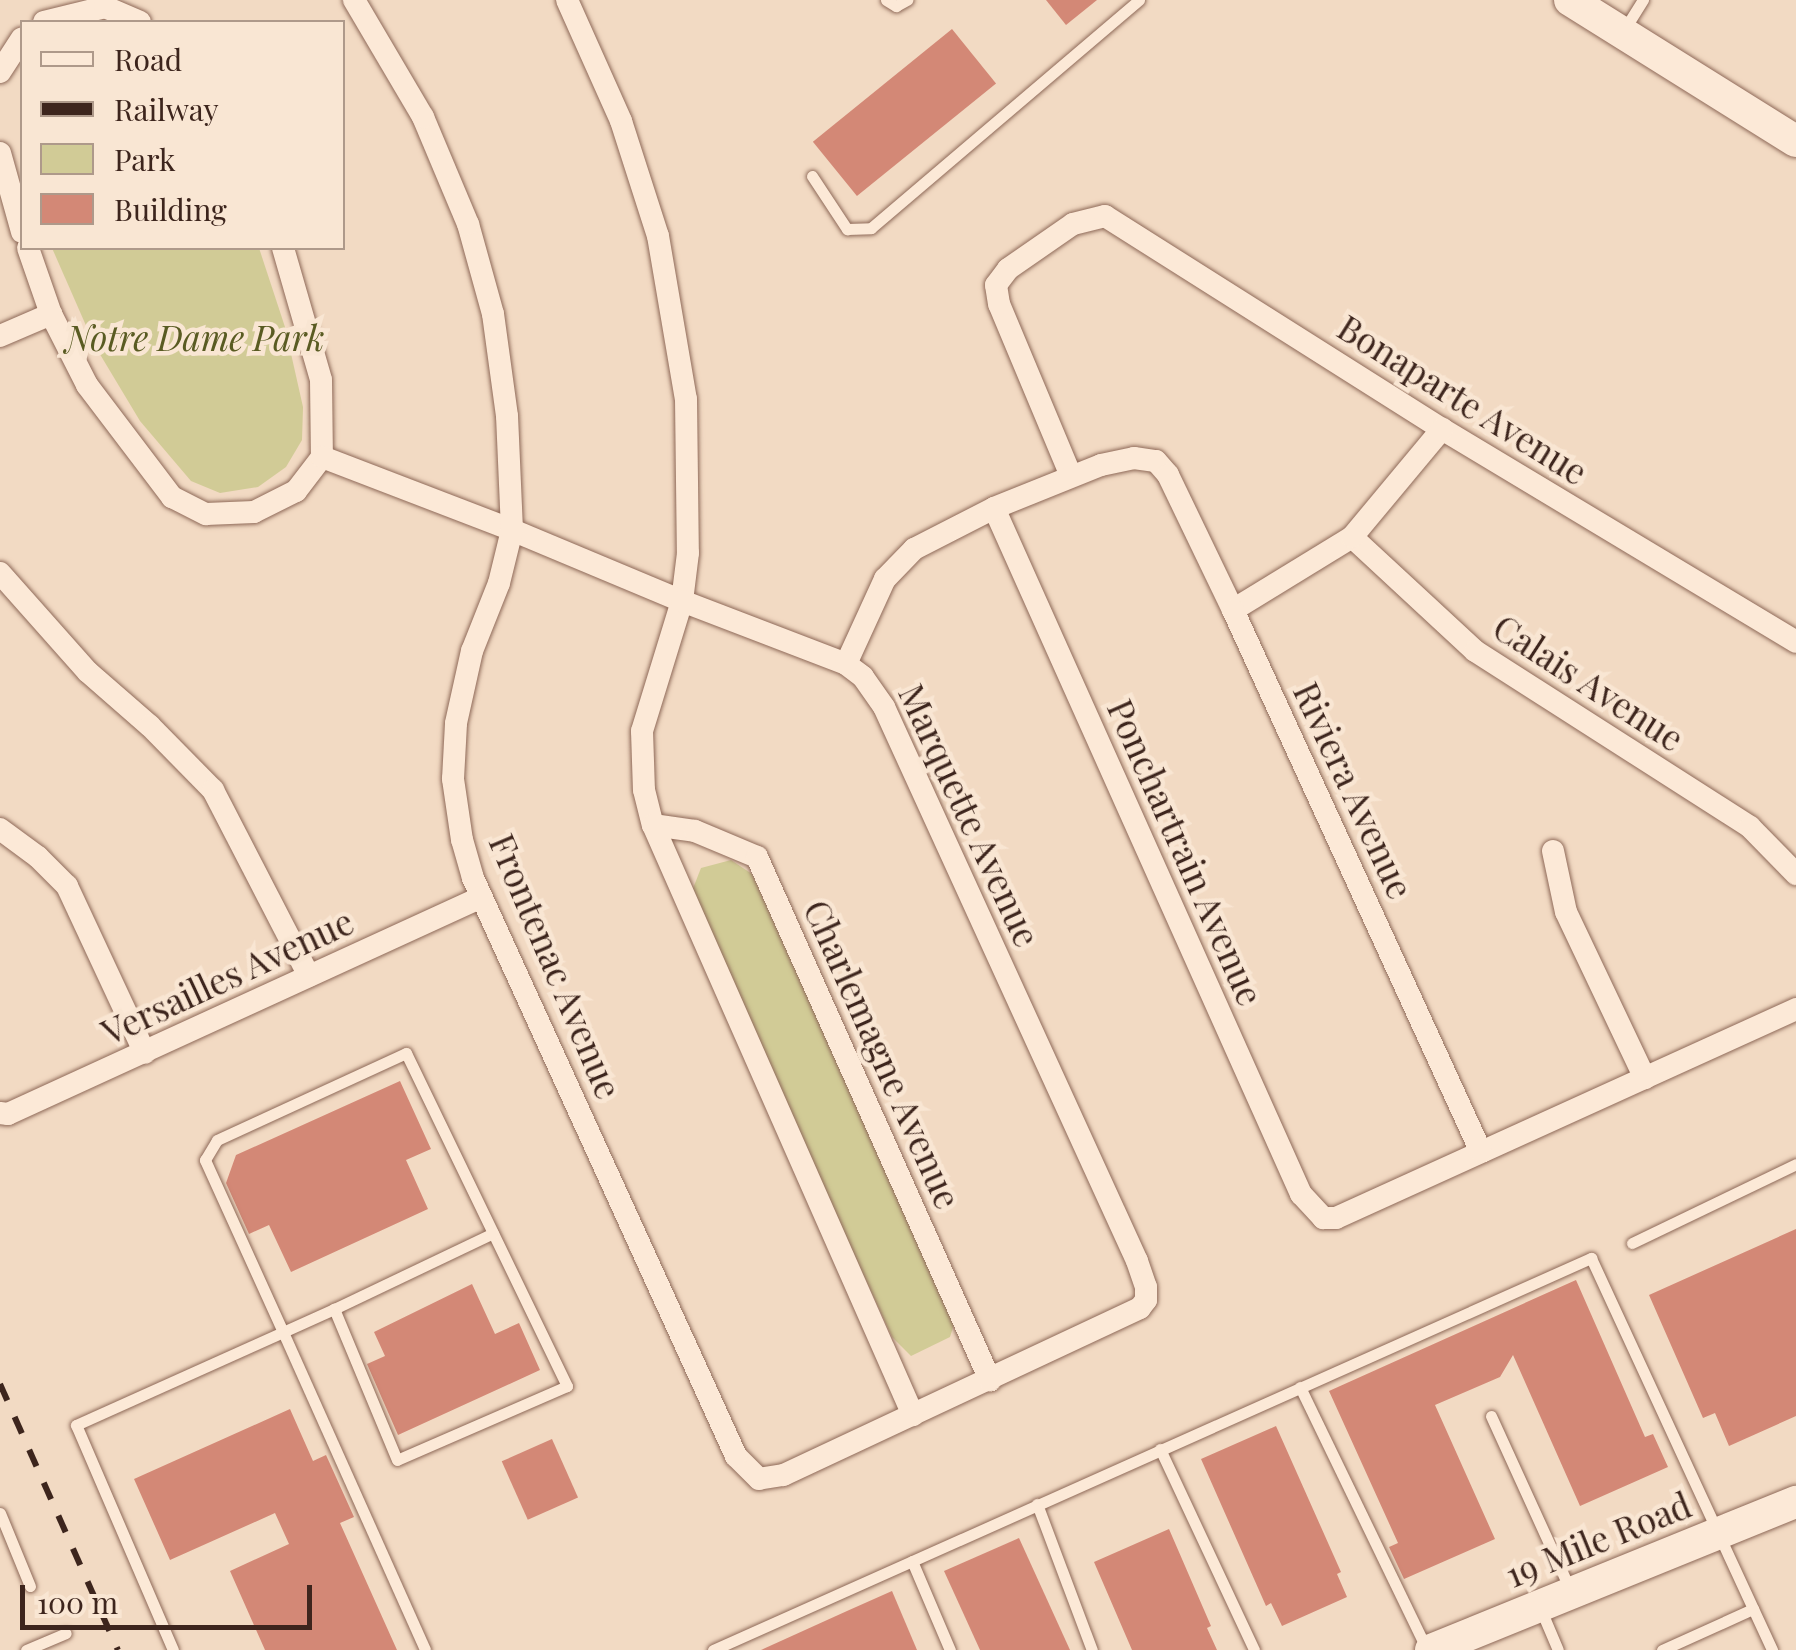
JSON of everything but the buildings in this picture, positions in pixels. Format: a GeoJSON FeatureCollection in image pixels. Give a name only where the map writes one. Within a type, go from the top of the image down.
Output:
{"type":"FeatureCollection","features":[{"type":"Feature","properties":{"kind":"street","name":"Frontenac Avenue"},"geometry":{"type":"LineString","coordinates":[[354,0],[422,117],[478,258],[493,314],[507,416],[512,530],[499,583],[472,651],[454,741],[453,779],[462,840],[482,897],[736,1456],[759,1478],[783,1475],[913,1414]]}},
{"type":"Feature","properties":{"kind":"street"},"geometry":{"type":"LineString","coordinates":[[567,0],[638,169],[672,298],[689,453],[688,553],[682,601],[642,731],[644,790],[652,825],[913,1414],[990,1380]]}},
{"type":"Feature","properties":{"kind":"street"},"geometry":{"type":"LineString","coordinates":[[1570,0],[1796,140]]}},
{"type":"Feature","properties":{"kind":"street"},"geometry":{"type":"LineString","coordinates":[[51,20],[106,4],[137,14]]}},
{"type":"Feature","properties":{"kind":"street"},"geometry":{"type":"LineString","coordinates":[[0,72],[20,41]]}},
{"type":"Feature","properties":{"kind":"street"},"geometry":{"type":"LineString","coordinates":[[0,154],[20,225]]}},
{"type":"Feature","properties":{"kind":"street","name":"Bonaparte Avenue"},"geometry":{"type":"LineString","coordinates":[[1072,476],[1000,304],[996,285],[1008,269],[1073,224],[1094,216],[1116,222],[1442,429],[1796,642]]}},
{"type":"Feature","properties":{"kind":"street"},"geometry":{"type":"LineString","coordinates":[[29,250],[51,314],[87,386],[121,435],[161,487],[189,507],[224,516],[268,508],[296,491],[322,457],[321,380],[284,250]]}},
{"type":"Feature","properties":{"kind":"street"},"geometry":{"type":"LineString","coordinates":[[0,336],[51,314]]}},
{"type":"Feature","properties":{"kind":"street"},"geometry":{"type":"LineString","coordinates":[[1233,610],[1352,537],[1442,429]]}},
{"type":"Feature","properties":{"kind":"street","name":"Marquette Avenue"},"geometry":{"type":"LineString","coordinates":[[322,457],[846,664],[875,690],[1137,1261],[1146,1300],[1129,1317],[990,1380]]}},
{"type":"Feature","properties":{"kind":"street","name":"Riviera Avenue"},"geometry":{"type":"LineString","coordinates":[[1072,476],[1119,460],[1156,462],[1168,474],[1481,1152]]}},
{"type":"Feature","properties":{"kind":"street"},"geometry":{"type":"LineString","coordinates":[[846,664],[872,601],[897,564],[914,549],[994,508],[1072,476]]}},
{"type":"Feature","properties":{"kind":"street","name":"Ponchartrain Avenue"},"geometry":{"type":"LineString","coordinates":[[994,508],[1300,1194],[1323,1218],[1336,1218],[1481,1152]]}},
{"type":"Feature","properties":{"kind":"street","name":"Calais Avenue"},"geometry":{"type":"LineString","coordinates":[[1352,537],[1475,651],[1750,827],[1796,874]]}},
{"type":"Feature","properties":{"kind":"street"},"geometry":{"type":"LineString","coordinates":[[0,573],[88,672],[213,790],[309,976]]}},
{"type":"Feature","properties":{"kind":"street","name":"Charlemagne Avenue"},"geometry":{"type":"LineString","coordinates":[[652,825],[696,831],[757,857],[990,1380]]}},
{"type":"Feature","properties":{"kind":"street"},"geometry":{"type":"LineString","coordinates":[[0,829],[38,857],[67,886],[145,1052]]}},
{"type":"Feature","properties":{"kind":"street"},"geometry":{"type":"LineString","coordinates":[[1553,851],[1566,912],[1644,1078]]}},
{"type":"Feature","properties":{"kind":"street","name":"Versailles Avenue"},"geometry":{"type":"LineString","coordinates":[[0,1113],[8,1114],[482,897]]}},
{"type":"Feature","properties":{"kind":"street"},"geometry":{"type":"LineString","coordinates":[[1481,1152],[1796,1009]]}},
{"type":"Feature","properties":{"kind":"street","name":"19 Mile Road"},"geometry":{"type":"LineString","coordinates":[[1429,1650],[1486,1634],[1540,1606],[1796,1502]]}},
{"type":"Feature","properties":{"kind":"lane"},"geometry":{"type":"LineString","coordinates":[[886,0],[896,6],[907,0]]}},
{"type":"Feature","properties":{"kind":"lane"},"geometry":{"type":"LineString","coordinates":[[812,176],[846,229],[871,228],[1139,0]]}},
{"type":"Feature","properties":{"kind":"lane"},"geometry":{"type":"LineString","coordinates":[[1623,33],[1643,0]]}},
{"type":"Feature","properties":{"kind":"lane"},"geometry":{"type":"LineString","coordinates":[[334,1309],[397,1460],[566,1386],[406,1053],[217,1140],[205,1160],[425,1650]]}},
{"type":"Feature","properties":{"kind":"lane"},"geometry":{"type":"LineString","coordinates":[[1632,1243],[1796,1164]]}},
{"type":"Feature","properties":{"kind":"lane"},"geometry":{"type":"LineString","coordinates":[[174,1650],[76,1426],[493,1233]]}},
{"type":"Feature","properties":{"kind":"lane"},"geometry":{"type":"LineString","coordinates":[[720,1649],[1591,1258],[1772,1650]]}},
{"type":"Feature","properties":{"kind":"lane"},"geometry":{"type":"LineString","coordinates":[[1300,1386],[1429,1650]]}},
{"type":"Feature","properties":{"kind":"lane"},"geometry":{"type":"LineString","coordinates":[[1491,1416],[1571,1593]]}},
{"type":"Feature","properties":{"kind":"lane"},"geometry":{"type":"LineString","coordinates":[[1160,1449],[1254,1650]]}},
{"type":"Feature","properties":{"kind":"lane"},"geometry":{"type":"LineString","coordinates":[[1037,1504],[1092,1650]]}},
{"type":"Feature","properties":{"kind":"lane"},"geometry":{"type":"LineString","coordinates":[[0,1514],[30,1586]]}},
{"type":"Feature","properties":{"kind":"lane"},"geometry":{"type":"LineString","coordinates":[[912,1561],[950,1650]]}},
{"type":"Feature","properties":{"kind":"lane"},"geometry":{"type":"LineString","coordinates":[[1540,1606],[1558,1650]]}},
{"type":"Feature","properties":{"kind":"lane"},"geometry":{"type":"LineString","coordinates":[[1662,1650],[1753,1610]]}},
{"type":"Feature","properties":{"kind":"lane"},"geometry":{"type":"LineString","coordinates":[[26,1650],[66,1632]]}},
{"type":"Feature","properties":{"kind":"green space","name":"Notre Dame Park"},"geometry":{"type":"Polygon","coordinates":[[[53,250],[260,250],[285,327],[303,407],[302,440],[286,467],[258,487],[220,493],[191,481],[140,421],[95,346],[53,250]]]}},
{"type":"Feature","properties":{"kind":"green space"},"geometry":{"type":"Polygon","coordinates":[[[731,860],[752,874],[955,1321],[950,1337],[911,1356],[892,1337],[690,896],[701,868],[731,860]]]}},
{"type":"Feature","properties":{"kind":"railway"},"geometry":{"type":"LineString","coordinates":[[0,1384],[118,1650]]}}]}
